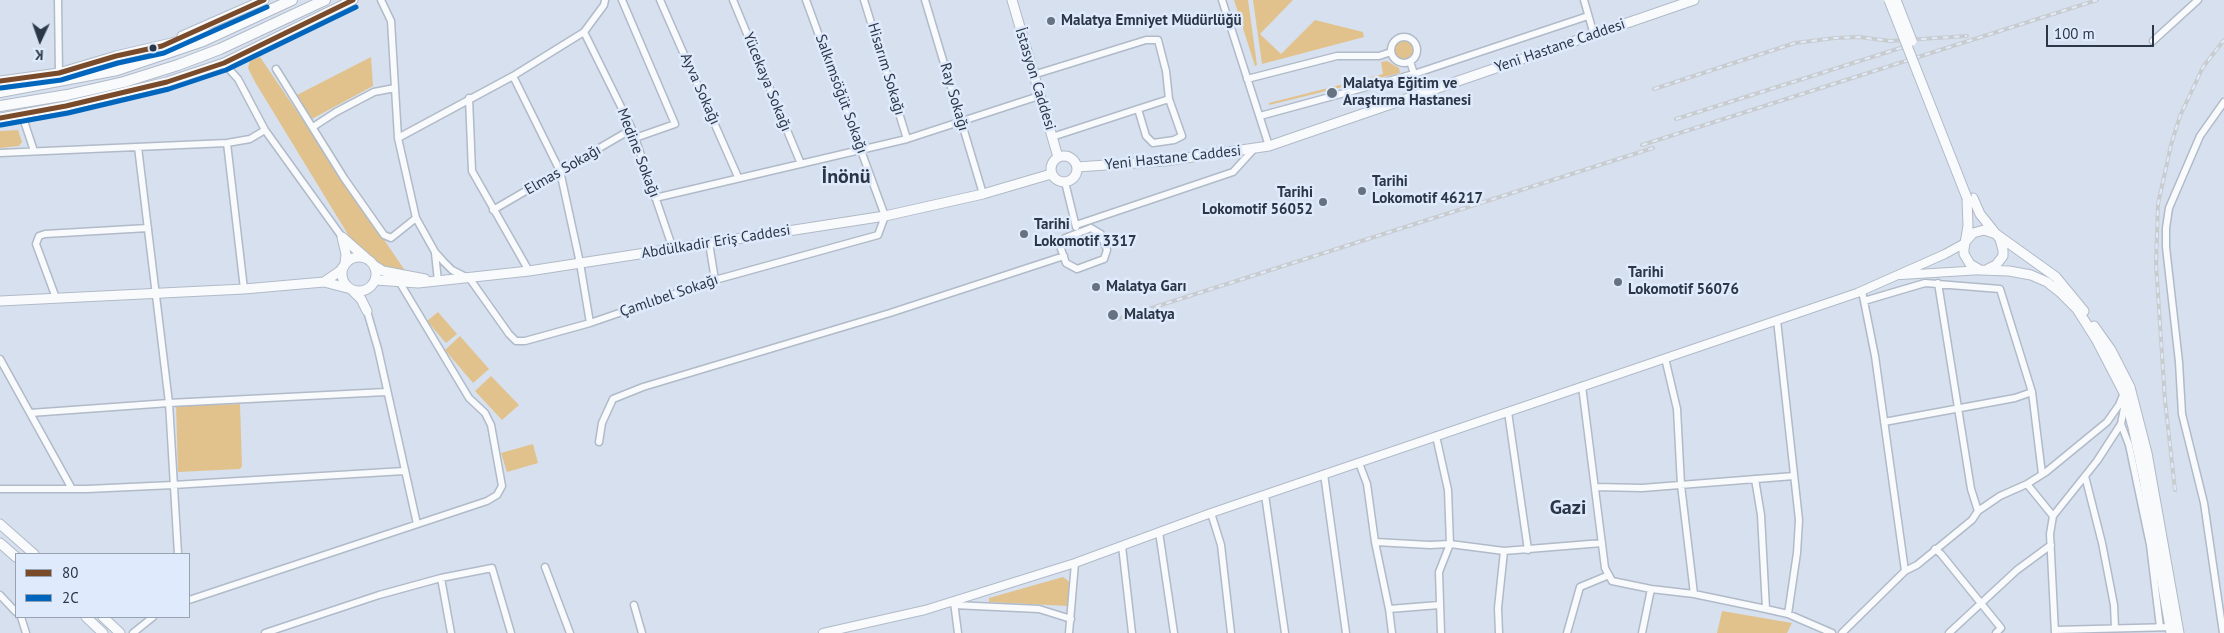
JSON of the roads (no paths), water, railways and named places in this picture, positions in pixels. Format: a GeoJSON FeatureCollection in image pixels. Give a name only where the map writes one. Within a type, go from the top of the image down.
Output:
{"type":"FeatureCollection","features":[{"type":"Feature","properties":{"kind":"highway"},"geometry":{"type":"LineString","coordinates":[[0,92],[117,70],[203,42],[292,0]]}},
{"type":"Feature","properties":{"kind":"highway"},"geometry":{"type":"LineString","coordinates":[[0,106],[67,95],[124,82],[178,65],[228,46],[325,0]]}},
{"type":"Feature","properties":{"kind":"main road"},"geometry":{"type":"LineString","coordinates":[[162,46],[264,0]]}},
{"type":"Feature","properties":{"kind":"main road"},"geometry":{"type":"LineString","coordinates":[[0,118],[115,96],[167,82],[221,64],[353,0]]}},
{"type":"Feature","properties":{"kind":"main road","name":"İstasyon Caddesi"},"geometry":{"type":"LineString","coordinates":[[1012,0],[1058,157]]}},
{"type":"Feature","properties":{"kind":"main road","name":"Yeni Hastane Caddesi"},"geometry":{"type":"LineString","coordinates":[[1077,167],[1165,161],[1253,150],[1269,146],[1694,0]]}},
{"type":"Feature","properties":{"kind":"main road"},"geometry":{"type":"LineString","coordinates":[[1889,0],[1970,198],[2002,244],[2002,256],[1996,265],[1986,270]]}},
{"type":"Feature","properties":{"kind":"main road"},"geometry":{"type":"LineString","coordinates":[[1896,0],[1970,198],[1964,254],[1970,264],[1980,270],[2031,275],[2047,282],[2061,293],[2076,309],[2096,338],[2126,393],[2175,630]]}},
{"type":"Feature","properties":{"kind":"main road"},"geometry":{"type":"LineString","coordinates":[[0,81],[59,73],[116,56],[238,26]]}},
{"type":"Feature","properties":{"kind":"main road"},"geometry":{"type":"LineString","coordinates":[[1058,157],[1069,157],[1077,167],[1073,179],[1065,182],[1057,180],[1051,174],[1051,165],[1058,157]]}},
{"type":"Feature","properties":{"kind":"main road","name":"Abdülkadir Eriş Caddesi"},"geometry":{"type":"LineString","coordinates":[[374,283],[438,281],[529,271],[885,216],[983,194],[1051,174]]}},
{"type":"Feature","properties":{"kind":"main road"},"geometry":{"type":"LineString","coordinates":[[1965,243],[1968,238],[1978,231],[1984,230],[1996,234],[2056,277],[2070,291],[2111,350],[2147,453],[2175,630]]}},
{"type":"Feature","properties":{"kind":"main road"},"geometry":{"type":"LineString","coordinates":[[342,237],[383,271],[438,281]]}},
{"type":"Feature","properties":{"kind":"main road"},"geometry":{"type":"LineString","coordinates":[[342,237],[346,254],[342,275],[343,280],[361,299],[367,311]]}},
{"type":"Feature","properties":{"kind":"main road"},"geometry":{"type":"LineString","coordinates":[[324,282],[340,272],[345,264],[355,257],[366,258]]}},
{"type":"Feature","properties":{"kind":"main road"},"geometry":{"type":"LineString","coordinates":[[367,311],[367,293],[374,283],[377,271],[375,266]]}},
{"type":"Feature","properties":{"kind":"main road"},"geometry":{"type":"LineString","coordinates":[[0,301],[244,289],[324,282],[362,291],[374,283]]}},
{"type":"Feature","properties":{"kind":"main road"},"geometry":{"type":"LineString","coordinates":[[0,524],[33,553]]}},
{"type":"Feature","properties":{"kind":"main road"},"geometry":{"type":"LineString","coordinates":[[0,544],[15,556]]}},
{"type":"Feature","properties":{"kind":"main road"},"geometry":{"type":"LineString","coordinates":[[87,618],[103,633]]}},
{"type":"Feature","properties":{"kind":"main road"},"geometry":{"type":"LineString","coordinates":[[104,618],[117,630]]}},
{"type":"Feature","properties":{"kind":"street"},"geometry":{"type":"LineString","coordinates":[[58,0],[59,73]]}},
{"type":"Feature","properties":{"kind":"street"},"geometry":{"type":"LineString","coordinates":[[381,0],[391,21],[398,138],[416,218],[435,252],[452,270],[470,278]]}},
{"type":"Feature","properties":{"kind":"street"},"geometry":{"type":"LineString","coordinates":[[398,138],[469,98],[513,76],[584,32],[604,5],[605,0]]}},
{"type":"Feature","properties":{"kind":"street"},"geometry":{"type":"LineString","coordinates":[[622,0],[675,124],[635,138]]}},
{"type":"Feature","properties":{"kind":"street","name":"Ayva Sokağı"},"geometry":{"type":"LineString","coordinates":[[660,0],[738,177]]}},
{"type":"Feature","properties":{"kind":"street","name":"Yücekaya Sokağı"},"geometry":{"type":"LineString","coordinates":[[733,0],[801,164]]}},
{"type":"Feature","properties":{"kind":"street","name":"Salkımsöğüt Sokağı"},"geometry":{"type":"LineString","coordinates":[[806,0],[885,216]]}},
{"type":"Feature","properties":{"kind":"street","name":"Hisarım Sokağı"},"geometry":{"type":"LineString","coordinates":[[864,0],[908,139]]}},
{"type":"Feature","properties":{"kind":"street","name":"Ray Sokağı"},"geometry":{"type":"LineString","coordinates":[[925,0],[983,194]]}},
{"type":"Feature","properties":{"kind":"street"},"geometry":{"type":"LineString","coordinates":[[1222,0],[1269,146]]}},
{"type":"Feature","properties":{"kind":"street"},"geometry":{"type":"LineString","coordinates":[[1584,0],[1594,35]]}},
{"type":"Feature","properties":{"kind":"street"},"geometry":{"type":"LineString","coordinates":[[2153,42],[2198,0]]}},
{"type":"Feature","properties":{"kind":"street"},"geometry":{"type":"LineString","coordinates":[[1260,116],[1414,74],[1588,16]]}},
{"type":"Feature","properties":{"kind":"street","name":"Medine Sokağı"},"geometry":{"type":"LineString","coordinates":[[584,32],[632,129],[673,249]]}},
{"type":"Feature","properties":{"kind":"street"},"geometry":{"type":"LineString","coordinates":[[1391,52],[1395,40],[1403,37],[1411,39],[1416,50],[1410,61],[1414,74]]}},
{"type":"Feature","properties":{"kind":"street"},"geometry":{"type":"LineString","coordinates":[[1033,75],[1146,40],[1158,40],[1166,71],[1170,99],[1182,136],[1174,140],[1152,143],[1146,136],[1138,109]]}},
{"type":"Feature","properties":{"kind":"street"},"geometry":{"type":"LineString","coordinates":[[1248,78],[1337,56],[1378,56],[1391,52]]}},
{"type":"Feature","properties":{"kind":"street"},"geometry":{"type":"LineString","coordinates":[[1391,52],[1398,61],[1410,61]]}},
{"type":"Feature","properties":{"kind":"street"},"geometry":{"type":"LineString","coordinates":[[221,64],[228,68],[238,79],[265,130],[342,237]]}},
{"type":"Feature","properties":{"kind":"street"},"geometry":{"type":"LineString","coordinates":[[276,69],[344,178],[384,235],[392,238],[416,218]]}},
{"type":"Feature","properties":{"kind":"street"},"geometry":{"type":"LineString","coordinates":[[513,76],[560,171],[580,263],[590,323]]}},
{"type":"Feature","properties":{"kind":"street"},"geometry":{"type":"LineString","coordinates":[[313,127],[336,112],[374,92],[395,88]]}},
{"type":"Feature","properties":{"kind":"street"},"geometry":{"type":"LineString","coordinates":[[655,198],[738,177],[908,139],[1040,96]]}},
{"type":"Feature","properties":{"kind":"street"},"geometry":{"type":"LineString","coordinates":[[469,98],[472,171],[529,271]]}},
{"type":"Feature","properties":{"kind":"street"},"geometry":{"type":"LineString","coordinates":[[1052,137],[1170,99]]}},
{"type":"Feature","properties":{"kind":"street"},"geometry":{"type":"LineString","coordinates":[[2223,633],[2204,503],[2182,414],[2179,362],[2168,275],[2166,228],[2169,208],[2197,144],[2224,102]]}},
{"type":"Feature","properties":{"kind":"street"},"geometry":{"type":"LineString","coordinates":[[22,114],[34,151]]}},
{"type":"Feature","properties":{"kind":"street","name":"Elmas Sokağı"},"geometry":{"type":"LineString","coordinates":[[493,210],[632,129]]}},
{"type":"Feature","properties":{"kind":"street"},"geometry":{"type":"LineString","coordinates":[[0,153],[228,143],[250,139],[265,130]]}},
{"type":"Feature","properties":{"kind":"street"},"geometry":{"type":"LineString","coordinates":[[228,143],[244,289]]}},
{"type":"Feature","properties":{"kind":"street"},"geometry":{"type":"LineString","coordinates":[[138,147],[169,403],[178,553]]}},
{"type":"Feature","properties":{"kind":"street"},"geometry":{"type":"LineString","coordinates":[[1076,225],[1233,172],[1253,150]]}},
{"type":"Feature","properties":{"kind":"street"},"geometry":{"type":"LineString","coordinates":[[1065,182],[1079,233]]}},
{"type":"Feature","properties":{"kind":"street","name":"Çamlıbel Sokağı"},"geometry":{"type":"LineString","coordinates":[[470,278],[509,334],[516,341],[525,341],[590,323],[715,280],[878,235],[885,216]]}},
{"type":"Feature","properties":{"kind":"street"},"geometry":{"type":"LineString","coordinates":[[56,298],[36,244],[39,236],[45,234],[148,228]]}},
{"type":"Feature","properties":{"kind":"street"},"geometry":{"type":"LineString","coordinates":[[1092,228],[1101,234],[1107,250],[1104,259],[1077,269],[1066,263],[1064,256],[1061,249],[1065,238],[1092,228]]}},
{"type":"Feature","properties":{"kind":"street"},"geometry":{"type":"LineString","coordinates":[[709,243],[715,280]]}},
{"type":"Feature","properties":{"kind":"street"},"geometry":{"type":"LineString","coordinates":[[823,633],[851,630],[954,604],[1075,563],[1211,513],[1862,291],[1965,243]]}},
{"type":"Feature","properties":{"kind":"street"},"geometry":{"type":"LineString","coordinates":[[435,252],[438,281]]}},
{"type":"Feature","properties":{"kind":"street"},"geometry":{"type":"LineString","coordinates":[[598,442],[602,423],[612,399],[643,387],[890,313],[1064,256]]}},
{"type":"Feature","properties":{"kind":"street"},"geometry":{"type":"LineString","coordinates":[[1897,275],[1986,270]]}},
{"type":"Feature","properties":{"kind":"street"},"geometry":{"type":"LineString","coordinates":[[190,600],[487,501],[497,495],[502,486],[491,425],[485,413],[469,398],[400,283]]}},
{"type":"Feature","properties":{"kind":"street"},"geometry":{"type":"LineString","coordinates":[[1864,301],[1925,283],[2000,289],[2032,392],[2042,474]]}},
{"type":"Feature","properties":{"kind":"street"},"geometry":{"type":"LineString","coordinates":[[1938,283],[1971,489],[1978,511]]}},
{"type":"Feature","properties":{"kind":"street"},"geometry":{"type":"LineString","coordinates":[[1862,291],[1875,356],[1905,571]]}},
{"type":"Feature","properties":{"kind":"street"},"geometry":{"type":"LineString","coordinates":[[367,311],[417,524]]}},
{"type":"Feature","properties":{"kind":"street"},"geometry":{"type":"LineString","coordinates":[[1777,320],[1799,520],[1798,542],[1788,614]]}},
{"type":"Feature","properties":{"kind":"street"},"geometry":{"type":"LineString","coordinates":[[1665,358],[1677,409],[1681,485],[1694,594]]}},
{"type":"Feature","properties":{"kind":"street"},"geometry":{"type":"LineString","coordinates":[[0,359],[72,489]]}},
{"type":"Feature","properties":{"kind":"street"},"geometry":{"type":"LineString","coordinates":[[1582,386],[1605,568],[1612,580],[1651,589],[1694,594],[1788,614],[1832,633]]}},
{"type":"Feature","properties":{"kind":"street"},"geometry":{"type":"LineString","coordinates":[[30,414],[169,403],[386,392]]}},
{"type":"Feature","properties":{"kind":"street"},"geometry":{"type":"LineString","coordinates":[[1884,422],[2015,398],[2032,392]]}},
{"type":"Feature","properties":{"kind":"street"},"geometry":{"type":"LineString","coordinates":[[2126,393],[2121,424],[2085,476],[2053,516],[2051,545],[2055,632],[2160,627],[2175,630]]}},
{"type":"Feature","properties":{"kind":"street"},"geometry":{"type":"LineString","coordinates":[[1842,633],[1905,571],[1916,565],[1972,520],[1978,511],[2000,496],[2027,484],[2042,474],[2107,422],[2126,393]]}},
{"type":"Feature","properties":{"kind":"street"},"geometry":{"type":"LineString","coordinates":[[1508,412],[1528,550]]}},
{"type":"Feature","properties":{"kind":"street"},"geometry":{"type":"LineString","coordinates":[[2121,424],[2129,445],[2150,546],[2160,627]]}},
{"type":"Feature","properties":{"kind":"street"},"geometry":{"type":"LineString","coordinates":[[1436,436],[1448,490],[1450,544],[1439,572],[1441,633]]}},
{"type":"Feature","properties":{"kind":"street"},"geometry":{"type":"LineString","coordinates":[[1359,463],[1367,484],[1375,542],[1392,633]]}},
{"type":"Feature","properties":{"kind":"street"},"geometry":{"type":"LineString","coordinates":[[0,489],[72,489],[173,485],[404,471]]}},
{"type":"Feature","properties":{"kind":"street"},"geometry":{"type":"LineString","coordinates":[[1324,474],[1346,633]]}},
{"type":"Feature","properties":{"kind":"street"},"geometry":{"type":"LineString","coordinates":[[1595,487],[1642,488],[1794,476]]}},
{"type":"Feature","properties":{"kind":"street"},"geometry":{"type":"LineString","coordinates":[[2085,476],[2102,543],[2114,605],[2115,628]]}},
{"type":"Feature","properties":{"kind":"street"},"geometry":{"type":"LineString","coordinates":[[1755,479],[1761,515],[1766,609]]}},
{"type":"Feature","properties":{"kind":"street"},"geometry":{"type":"LineString","coordinates":[[2027,484],[2053,516]]}},
{"type":"Feature","properties":{"kind":"street"},"geometry":{"type":"LineString","coordinates":[[1265,495],[1285,633]]}},
{"type":"Feature","properties":{"kind":"street"},"geometry":{"type":"LineString","coordinates":[[1211,513],[1221,545],[1231,633]]}},
{"type":"Feature","properties":{"kind":"street"},"geometry":{"type":"LineString","coordinates":[[1160,532],[1174,633]]}},
{"type":"Feature","properties":{"kind":"street"},"geometry":{"type":"LineString","coordinates":[[1375,542],[1430,546],[1450,544],[1504,551],[1602,543]]}},
{"type":"Feature","properties":{"kind":"street"},"geometry":{"type":"LineString","coordinates":[[1948,633],[2017,570],[2051,545]]}},
{"type":"Feature","properties":{"kind":"street"},"geometry":{"type":"LineString","coordinates":[[1122,546],[1132,633]]}},
{"type":"Feature","properties":{"kind":"street"},"geometry":{"type":"LineString","coordinates":[[1935,549],[2001,628],[1996,633]]}},
{"type":"Feature","properties":{"kind":"street"},"geometry":{"type":"LineString","coordinates":[[1499,633],[1498,608],[1504,551]]}},
{"type":"Feature","properties":{"kind":"street"},"geometry":{"type":"LineString","coordinates":[[1069,633],[1075,563]]}},
{"type":"Feature","properties":{"kind":"street"},"geometry":{"type":"LineString","coordinates":[[265,633],[379,595],[441,578],[492,568],[511,633]]}},
{"type":"Feature","properties":{"kind":"street"},"geometry":{"type":"LineString","coordinates":[[545,568],[570,633]]}},
{"type":"Feature","properties":{"kind":"street"},"geometry":{"type":"LineString","coordinates":[[1567,633],[1580,586],[1609,575]]}},
{"type":"Feature","properties":{"kind":"street"},"geometry":{"type":"LineString","coordinates":[[441,578],[451,633]]}},
{"type":"Feature","properties":{"kind":"street"},"geometry":{"type":"LineString","coordinates":[[1642,633],[1651,589]]}},
{"type":"Feature","properties":{"kind":"street"},"geometry":{"type":"LineString","coordinates":[[0,595],[15,611]]}},
{"type":"Feature","properties":{"kind":"street"},"geometry":{"type":"LineString","coordinates":[[954,604],[1039,608],[1071,618]]}},
{"type":"Feature","properties":{"kind":"street"},"geometry":{"type":"LineString","coordinates":[[954,604],[958,633]]}},
{"type":"Feature","properties":{"kind":"street"},"geometry":{"type":"LineString","coordinates":[[634,605],[642,633]]}},
{"type":"Feature","properties":{"kind":"street"},"geometry":{"type":"LineString","coordinates":[[1389,609],[1439,605]]}},
{"type":"Feature","properties":{"kind":"street"},"geometry":{"type":"LineString","coordinates":[[22,618],[26,626],[26,633]]}},
{"type":"Feature","properties":{"kind":"street"},"geometry":{"type":"LineString","coordinates":[[133,633],[151,618]]}},
{"type":"Feature","properties":{"kind":"railway"},"geometry":{"type":"LineString","coordinates":[[1642,145],[2097,0]]}},
{"type":"Feature","properties":{"kind":"railway"},"geometry":{"type":"LineString","coordinates":[[1654,89],[1795,43],[1859,37],[1890,41],[1967,36]]}},
{"type":"Feature","properties":{"kind":"railway"},"geometry":{"type":"LineString","coordinates":[[2175,490],[2165,400],[2156,264],[2158,204],[2171,145],[2180,116],[2203,67],[2224,40]]}},
{"type":"Feature","properties":{"kind":"railway"},"geometry":{"type":"LineString","coordinates":[[1676,119],[1910,45]]}},
{"type":"Feature","properties":{"kind":"railway"},"geometry":{"type":"LineString","coordinates":[[1114,320],[1653,148]]}},
{"type":"Feature","properties":{"kind":"place","name":"Malatya Emniyet Müdürlüğü"},"geometry":{"type":"Point","coordinates":[1051,21]}},
{"type":"Feature","properties":{"kind":"place","name":"Malatya Eğitim ve Araştırma Hastanesi"},"geometry":{"type":"Point","coordinates":[1332,93]}},
{"type":"Feature","properties":{"kind":"place","name":"Tarihi Lokomotif 46217"},"geometry":{"type":"Point","coordinates":[1362,191]}},
{"type":"Feature","properties":{"kind":"place","name":"Tarihi Lokomotif 56052"},"geometry":{"type":"Point","coordinates":[1323,202]}},
{"type":"Feature","properties":{"kind":"place","name":"Tarihi Lokomotif 3317"},"geometry":{"type":"Point","coordinates":[1024,234]}},
{"type":"Feature","properties":{"kind":"place","name":"Tarihi Lokomotif 56076"},"geometry":{"type":"Point","coordinates":[1618,282]}},
{"type":"Feature","properties":{"kind":"place","name":"Malatya Garı"},"geometry":{"type":"Point","coordinates":[1096,287]}},
{"type":"Feature","properties":{"kind":"place","name":"Malatya"},"geometry":{"type":"Point","coordinates":[1113,315]}},
{"type":"Feature","properties":{"kind":"district","name":"İnönü"},"geometry":{"type":"Point","coordinates":[846,177]}},
{"type":"Feature","properties":{"kind":"district","name":"Gazi"},"geometry":{"type":"Point","coordinates":[1568,508]}}]}
